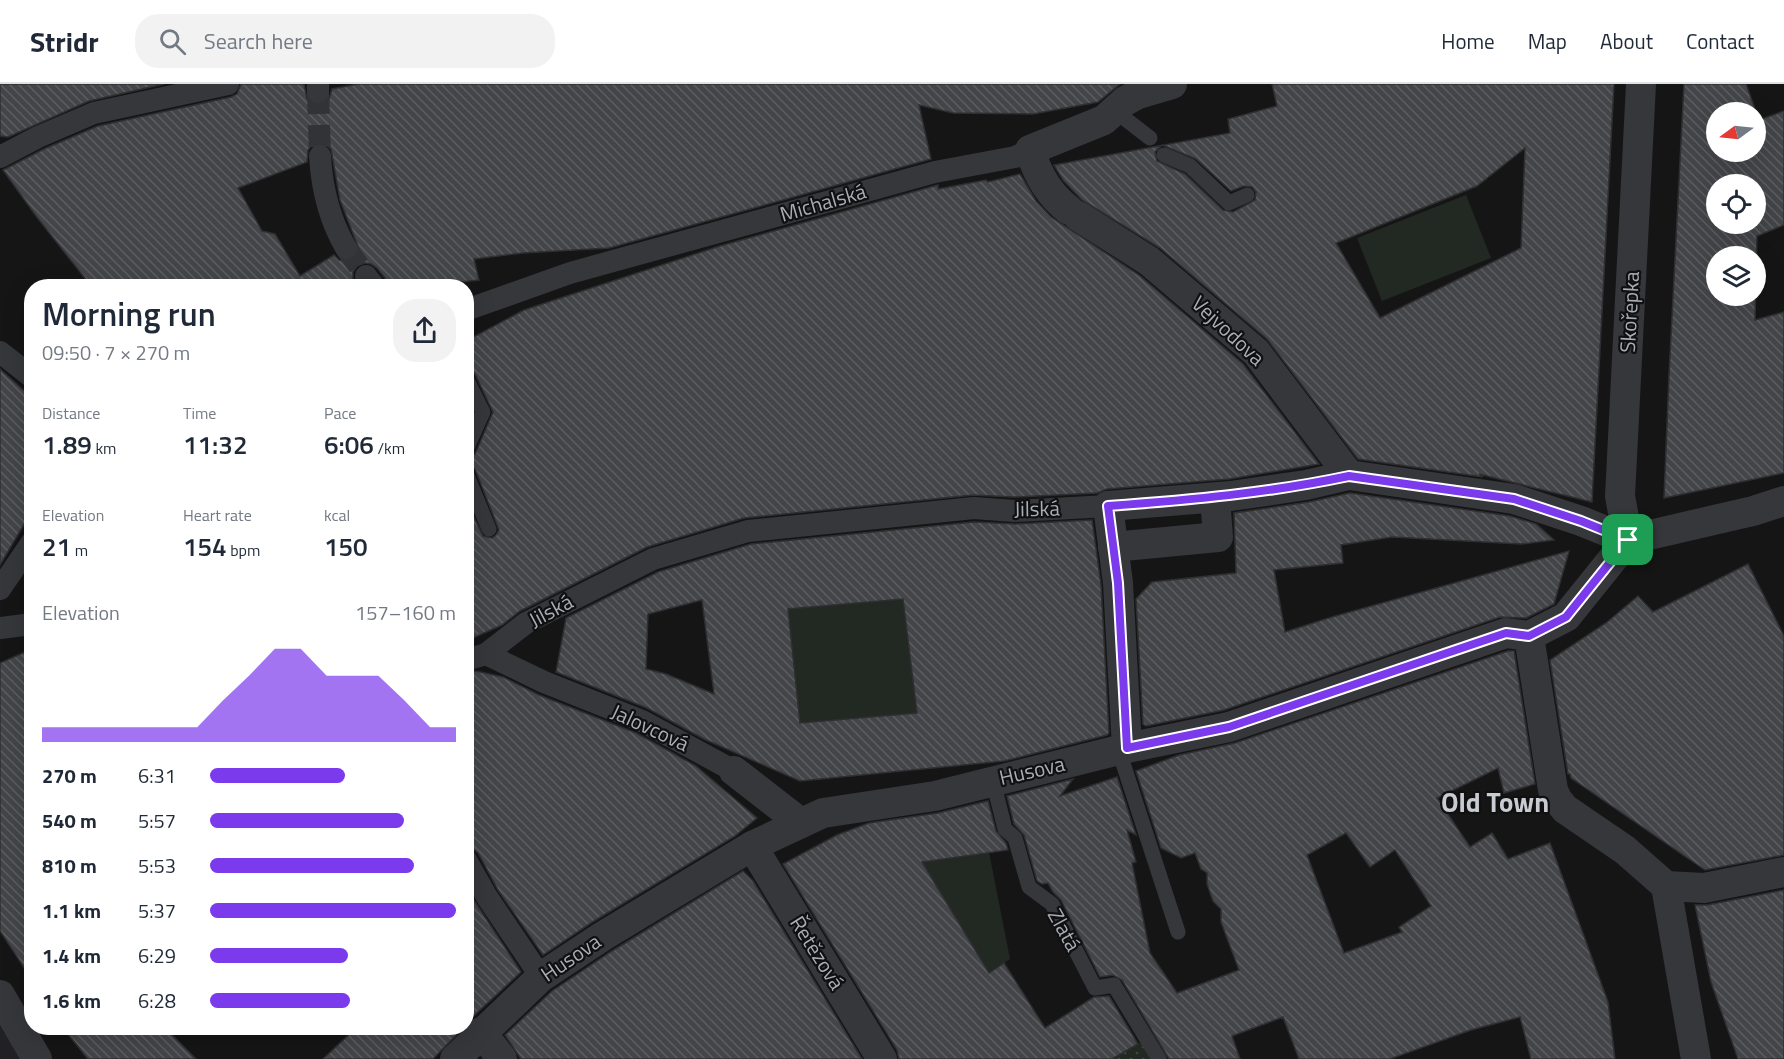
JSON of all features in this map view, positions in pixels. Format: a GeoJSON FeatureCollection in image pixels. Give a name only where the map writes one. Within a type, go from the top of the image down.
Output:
{"type":"FeatureCollection","features":[{"type":"Feature","properties":{"kind":"street"},"geometry":{"type":"LineString","coordinates":[[0,157],[94,113],[228,84]]}},
{"type":"Feature","properties":{"kind":"street","name":"Michalská"},"geometry":{"type":"LineString","coordinates":[[474,307],[570,273],[935,171],[1015,157],[1104,120],[1125,101],[1138,94],[1172,84]]}},
{"type":"Feature","properties":{"kind":"street","name":"Skořepka"},"geometry":{"type":"LineString","coordinates":[[1628,540],[1620,496],[1641,84]]}},
{"type":"Feature","properties":{"kind":"street","name":"Vejvodova"},"geometry":{"type":"LineString","coordinates":[[1030,150],[1036,171],[1058,202],[1149,261],[1256,352],[1349,476]]}},
{"type":"Feature","properties":{"kind":"street"},"geometry":{"type":"LineString","coordinates":[[320,156],[324,196],[338,235],[346,248]]}},
{"type":"Feature","properties":{"kind":"street"},"geometry":{"type":"LineString","coordinates":[[0,352],[24,371]]}},
{"type":"Feature","properties":{"kind":"street","name":"Jilská"},"geometry":{"type":"LineString","coordinates":[[476,657],[526,623],[653,559],[748,531],[974,508],[1014,511],[1215,498],[1306,485],[1349,476],[1514,499],[1581,521],[1628,540]]}},
{"type":"Feature","properties":{"kind":"street"},"geometry":{"type":"LineString","coordinates":[[1113,547],[1218,537],[1215,498]]}},
{"type":"Feature","properties":{"kind":"street"},"geometry":{"type":"LineString","coordinates":[[1628,540],[1753,511],[1784,501]]}},
{"type":"Feature","properties":{"kind":"street"},"geometry":{"type":"LineString","coordinates":[[1108,506],[1124,664],[1123,749]]}},
{"type":"Feature","properties":{"kind":"street","name":"Husova"},"geometry":{"type":"LineString","coordinates":[[455,1059],[541,977],[603,936],[752,846],[823,813],[935,796],[1123,749],[1229,727],[1506,633],[1529,636],[1566,617],[1628,540]]}},
{"type":"Feature","properties":{"kind":"street"},"geometry":{"type":"LineString","coordinates":[[0,589],[24,554]]}},
{"type":"Feature","properties":{"kind":"street"},"geometry":{"type":"LineString","coordinates":[[0,628],[24,625]]}},
{"type":"Feature","properties":{"kind":"street"},"geometry":{"type":"LineString","coordinates":[[1529,636],[1553,790],[1565,809],[1625,850],[1666,886],[1704,888],[1784,872]]}},
{"type":"Feature","properties":{"kind":"street","name":"Jalovcová"},"geometry":{"type":"LineString","coordinates":[[476,657],[642,721],[734,771],[801,823]]}},
{"type":"Feature","properties":{"kind":"street","name":"Řetězová"},"geometry":{"type":"LineString","coordinates":[[752,846],[882,1059]]}},
{"type":"Feature","properties":{"kind":"street"},"geometry":{"type":"LineString","coordinates":[[474,874],[541,977]]}},
{"type":"Feature","properties":{"kind":"street"},"geometry":{"type":"LineString","coordinates":[[1666,886],[1696,1059]]}},
{"type":"Feature","properties":{"kind":"street"},"geometry":{"type":"LineString","coordinates":[[0,995],[37,1059]]}},
{"type":"Feature","properties":{"kind":"street"},"geometry":{"type":"LineString","coordinates":[[481,1032],[502,1059]]}},
{"type":"Feature","properties":{"kind":"lane"},"geometry":{"type":"LineString","coordinates":[[1115,111],[1150,138]]}},
{"type":"Feature","properties":{"kind":"lane"},"geometry":{"type":"LineString","coordinates":[[1164,155],[1190,166],[1228,204],[1246,195]]}},
{"type":"Feature","properties":{"kind":"lane"},"geometry":{"type":"LineString","coordinates":[[474,394],[483,412],[474,432]]}},
{"type":"Feature","properties":{"kind":"lane"},"geometry":{"type":"LineString","coordinates":[[474,492],[489,529]]}},
{"type":"Feature","properties":{"kind":"lane"},"geometry":{"type":"LineString","coordinates":[[1123,749],[1178,932]]}},
{"type":"Feature","properties":{"kind":"lane","name":"Zlatá"},"geometry":{"type":"LineString","coordinates":[[993,781],[1005,829],[1015,838],[1029,887],[1052,904],[1095,988],[1114,985],[1159,1059]]}},
{"type":"Feature","properties":{"kind":"shaded area"},"geometry":{"type":"Polygon","coordinates":[[[1466,195],[1491,258],[1382,301],[1357,238],[1466,195]]]}},
{"type":"Feature","properties":{"kind":"shaded area"},"geometry":{"type":"Polygon","coordinates":[[[903,599],[917,713],[800,723],[788,609],[903,599]]]}},
{"type":"Feature","properties":{"kind":"shaded area"},"geometry":{"type":"Polygon","coordinates":[[[989,852],[1010,959],[989,973],[922,862],[989,852]]]}},
{"type":"Feature","properties":{"kind":"shaded area"},"geometry":{"type":"Polygon","coordinates":[[[0,1025],[20,1059],[0,1059],[0,1025]]]}},
{"type":"Feature","properties":{"kind":"shaded area"},"geometry":{"type":"Polygon","coordinates":[[[1141,1042],[1151,1059],[1112,1059],[1141,1042]]]}},
{"type":"Feature","properties":{"kind":"building"},"geometry":{"type":"Polygon","coordinates":[[[0,84],[164,84],[89,101],[8,137],[0,136],[0,84]]]}},
{"type":"Feature","properties":{"kind":"building"},"geometry":{"type":"Polygon","coordinates":[[[241,84],[304,84],[307,99],[317,105],[324,104],[329,99],[332,89],[358,84],[1120,84],[1098,102],[1033,114],[953,113],[919,105],[931,159],[609,248],[523,253],[474,259],[479,280],[474,281],[385,279],[377,268],[365,263],[357,266],[353,272],[353,279],[86,279],[3,170],[44,149],[98,126],[237,94],[241,84]],[[325,144],[312,145],[308,150],[307,162],[238,188],[262,231],[275,234],[300,276],[334,255],[339,260],[352,260],[357,256],[359,249],[340,200],[331,149],[325,144]]]}},
{"type":"Feature","properties":{"kind":"building"},"geometry":{"type":"Polygon","coordinates":[[[1272,84],[1614,84],[1592,502],[1479,474],[1483,477],[1358,459],[1267,339],[1160,248],[1082,200],[1063,180],[1054,165],[1162,145],[1155,152],[1157,161],[1185,174],[1223,210],[1233,212],[1255,200],[1256,192],[1252,187],[1244,186],[1231,191],[1196,159],[1163,145],[1230,133],[1228,119],[1277,106],[1272,84]],[[1525,148],[1477,186],[1336,243],[1380,318],[1521,248],[1525,148]]]}},
{"type":"Feature","properties":{"kind":"building"},"geometry":{"type":"Polygon","coordinates":[[[1684,84],[1746,84],[1752,102],[1706,102],[1706,162],[1766,162],[1766,117],[1784,111],[1784,225],[1766,232],[1766,174],[1706,174],[1706,234],[1762,234],[1757,236],[1757,246],[1706,246],[1706,306],[1755,306],[1755,320],[1784,312],[1784,473],[1664,498],[1684,84]]]}},
{"type":"Feature","properties":{"kind":"building"},"geometry":{"type":"Polygon","coordinates":[[[1020,174],[1036,201],[1051,217],[1139,275],[1243,364],[1319,464],[1229,479],[1107,489],[1097,493],[1014,497],[973,495],[744,518],[647,547],[520,611],[502,625],[474,637],[474,517],[483,536],[492,538],[499,530],[474,468],[474,455],[493,412],[474,373],[474,337],[524,310],[720,246],[938,185],[938,189],[986,180],[988,182],[1020,174]]]}},
{"type":"Feature","properties":{"kind":"building"},"geometry":{"type":"Polygon","coordinates":[[[0,369],[24,391],[24,524],[0,565],[0,369]]]}},
{"type":"Feature","properties":{"kind":"building"},"geometry":{"type":"Polygon","coordinates":[[[1350,493],[1510,516],[1536,524],[1554,540],[1521,544],[1392,537],[1341,545],[1343,563],[1274,570],[1285,632],[1569,551],[1554,604],[1526,618],[1500,617],[1224,710],[1146,726],[1143,724],[1136,599],[1152,582],[1236,573],[1234,513],[1309,502],[1350,493]]]}},
{"type":"Feature","properties":{"kind":"building"},"geometry":{"type":"Polygon","coordinates":[[[1092,520],[1101,585],[1109,733],[1107,735],[1004,761],[800,781],[704,739],[647,708],[556,672],[566,618],[658,572],[751,544],[974,522],[1015,524],[1092,520]],[[903,599],[788,609],[800,723],[917,713],[903,599]],[[702,600],[648,614],[646,669],[666,674],[714,694],[702,600]]]}},
{"type":"Feature","properties":{"kind":"building"},"geometry":{"type":"Polygon","coordinates":[[[1748,564],[1784,636],[1784,855],[1705,870],[1568,774],[1550,660],[1606,623],[1638,596],[1653,612],[1748,564]]]}},
{"type":"Feature","properties":{"kind":"building"},"geometry":{"type":"Polygon","coordinates":[[[1508,651],[1514,651],[1535,784],[1504,793],[1498,768],[1437,798],[1470,847],[1492,833],[1508,859],[1550,843],[1608,1002],[1615,1059],[1531,1059],[1520,1017],[1471,1030],[1390,1059],[1299,1059],[1283,1017],[1232,1036],[1240,1059],[1169,1059],[1122,980],[1113,975],[1100,977],[1061,900],[1048,883],[1042,884],[1037,881],[1024,835],[1014,824],[1007,796],[1073,779],[1060,796],[1117,777],[1136,835],[1127,830],[1136,862],[1132,863],[1150,953],[1177,993],[1239,970],[1221,922],[1221,909],[1213,901],[1207,884],[1207,873],[1201,869],[1195,853],[1181,858],[1161,848],[1136,771],[1179,755],[1235,743],[1508,651]],[[1346,833],[1307,855],[1344,953],[1402,932],[1399,927],[1431,906],[1395,850],[1370,867],[1346,833]]]}},
{"type":"Feature","properties":{"kind":"building"},"geometry":{"type":"Polygon","coordinates":[[[24,652],[24,968],[0,931],[0,663],[24,652]]]}},
{"type":"Feature","properties":{"kind":"building"},"geometry":{"type":"Polygon","coordinates":[[[474,671],[503,677],[539,695],[636,733],[696,766],[757,818],[735,836],[594,921],[543,955],[498,890],[474,850],[474,671]]]}},
{"type":"Feature","properties":{"kind":"building"},"geometry":{"type":"Polygon","coordinates":[[[988,801],[996,831],[1006,843],[1008,850],[922,862],[989,973],[1004,963],[1045,1028],[1094,997],[1109,996],[1138,1044],[1112,1059],[899,1059],[897,1050],[783,864],[837,835],[869,823],[938,813],[988,801]]]}},
{"type":"Feature","properties":{"kind":"building"},"geometry":{"type":"Polygon","coordinates":[[[743,871],[753,881],[862,1059],[521,1059],[505,1035],[552,991],[612,951],[743,871]]]}},
{"type":"Feature","properties":{"kind":"building"},"geometry":{"type":"Polygon","coordinates":[[[1784,890],[1784,1059],[1738,1059],[1711,982],[1695,905],[1707,905],[1784,890]]]}},
{"type":"Feature","properties":{"kind":"building"},"geometry":{"type":"Polygon","coordinates":[[[474,900],[521,972],[474,1016],[474,900]]]}},
{"type":"Feature","properties":{"kind":"building"},"geometry":{"type":"Polygon","coordinates":[[[69,1035],[172,1035],[196,1059],[88,1059],[69,1035]]]}},
{"type":"Feature","properties":{"kind":"building"},"geometry":{"type":"Polygon","coordinates":[[[349,1035],[456,1035],[433,1059],[323,1059],[349,1035]]]}},
{"type":"Feature","properties":{"kind":"tunnel"},"geometry":{"type":"LineString","coordinates":[[318,92],[320,156]]}},
{"type":"Feature","properties":{"kind":"tunnel"},"geometry":{"type":"LineString","coordinates":[[346,248],[366,276]]}},
{"type":"Feature","properties":{"kind":"district","name":"Old Town"},"geometry":{"type":"Point","coordinates":[1495,803]}},
{"type":"Feature","properties":{"kind":"route"},"geometry":{"type":"LineString","coordinates":[[1349,476],[1514,499],[1581,521],[1628,540],[1566,617],[1529,636],[1506,633],[1229,727],[1127,748],[1125,675],[1118,583],[1108,506],[1231,496],[1349,476]]}}]}
